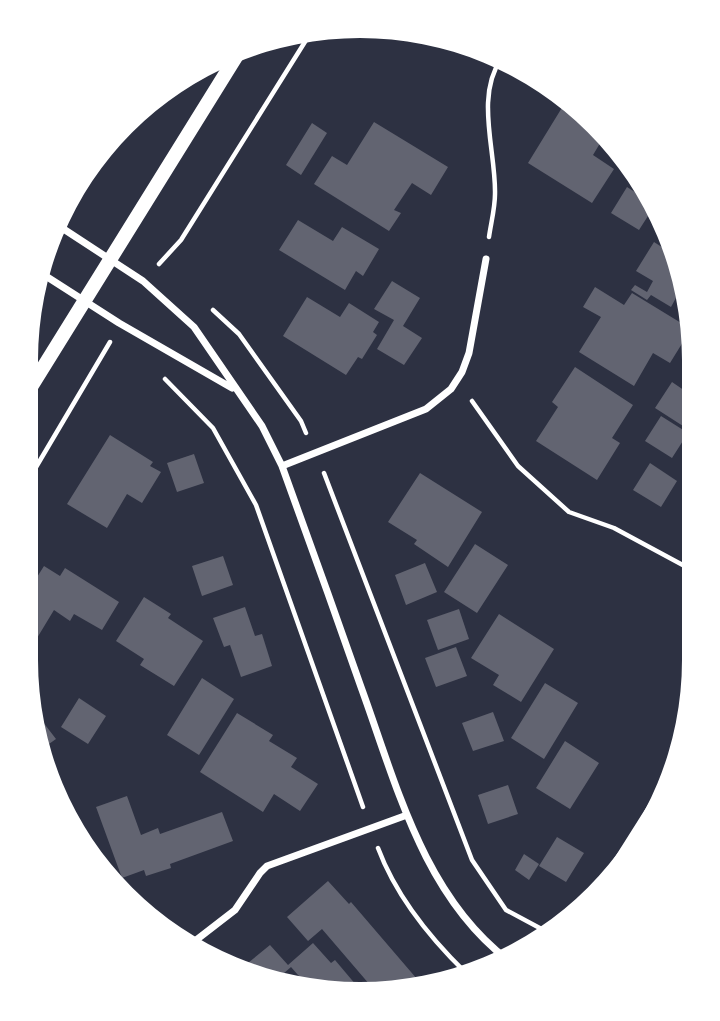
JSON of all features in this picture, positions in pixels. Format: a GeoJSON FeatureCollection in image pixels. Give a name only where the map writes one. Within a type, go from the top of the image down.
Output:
{"type":"FeatureCollection","features":[{"type":"Feature","properties":{"kind":"main road"},"geometry":{"type":"LineString","coordinates":[[38,376],[230,66]]}},
{"type":"Feature","properties":{"kind":"street"},"geometry":{"type":"LineString","coordinates":[[66,231],[143,281],[194,327],[262,426],[282,466],[407,814],[437,879],[453,905],[499,951]]}},
{"type":"Feature","properties":{"kind":"street"},"geometry":{"type":"LineString","coordinates":[[282,466],[426,410],[437,402],[457,380],[469,354],[486,259]]}},
{"type":"Feature","properties":{"kind":"street"},"geometry":{"type":"LineString","coordinates":[[49,278],[119,323],[236,390]]}},
{"type":"Feature","properties":{"kind":"street"},"geometry":{"type":"LineString","coordinates":[[198,938],[235,910],[267,866],[407,814]]}},
{"type":"Feature","properties":{"kind":"path"},"geometry":{"type":"LineString","coordinates":[[143,281],[181,240],[304,44]]}},
{"type":"Feature","properties":{"kind":"path"},"geometry":{"type":"LineString","coordinates":[[486,259],[495,195],[488,105],[497,69]]}},
{"type":"Feature","properties":{"kind":"path"},"geometry":{"type":"LineString","coordinates":[[159,264],[168,271]]}},
{"type":"Feature","properties":{"kind":"path"},"geometry":{"type":"LineString","coordinates":[[204,301],[239,334],[301,421],[337,504],[472,860],[506,910],[539,928]]}},
{"type":"Feature","properties":{"kind":"path"},"geometry":{"type":"LineString","coordinates":[[38,464],[119,323]]}},
{"type":"Feature","properties":{"kind":"path"},"geometry":{"type":"LineString","coordinates":[[109,344],[120,348]]}},
{"type":"Feature","properties":{"kind":"path"},"geometry":{"type":"LineString","coordinates":[[160,373],[213,428],[256,505],[386,870],[432,940],[459,966]]}},
{"type":"Feature","properties":{"kind":"path"},"geometry":{"type":"LineString","coordinates":[[457,380],[518,466],[569,512],[614,528],[682,565]]}},
{"type":"Feature","properties":{"kind":"building"},"geometry":{"type":"Polygon","coordinates":[[[561,109],[599,145],[593,155],[614,169],[592,203],[528,163],[561,109]]]}},
{"type":"Feature","properties":{"kind":"building"},"geometry":{"type":"Polygon","coordinates":[[[374,122],[448,167],[431,195],[412,183],[394,210],[401,213],[389,231],[314,184],[332,156],[347,165],[374,122]]]}},
{"type":"Feature","properties":{"kind":"building"},"geometry":{"type":"Polygon","coordinates":[[[312,123],[327,133],[301,175],[286,165],[312,123]]]}},
{"type":"Feature","properties":{"kind":"building"},"geometry":{"type":"Polygon","coordinates":[[[627,187],[633,191],[647,217],[639,230],[611,213],[627,187]]]}},
{"type":"Feature","properties":{"kind":"building"},"geometry":{"type":"Polygon","coordinates":[[[298,220],[333,241],[342,227],[379,249],[363,276],[356,271],[345,290],[279,250],[298,220]]]}},
{"type":"Feature","properties":{"kind":"building"},"geometry":{"type":"Polygon","coordinates":[[[654,242],[660,246],[675,299],[671,307],[651,295],[647,300],[631,290],[635,285],[647,292],[653,281],[636,271],[654,242]]]}},
{"type":"Feature","properties":{"kind":"building"},"geometry":{"type":"Polygon","coordinates":[[[392,281],[420,298],[403,326],[422,338],[404,365],[377,349],[394,320],[374,309],[392,281]]]}},
{"type":"Feature","properties":{"kind":"building"},"geometry":{"type":"Polygon","coordinates":[[[595,287],[624,305],[632,293],[679,322],[681,345],[670,363],[653,353],[634,386],[579,352],[601,317],[583,307],[595,287]]]}},
{"type":"Feature","properties":{"kind":"building"},"geometry":{"type":"Polygon","coordinates":[[[307,297],[340,317],[349,303],[379,322],[373,332],[377,335],[362,359],[358,357],[346,375],[283,336],[307,297]]]}},
{"type":"Feature","properties":{"kind":"building"},"geometry":{"type":"Polygon","coordinates":[[[575,367],[633,405],[612,438],[620,443],[597,480],[536,441],[558,407],[552,402],[575,367]]]}},
{"type":"Feature","properties":{"kind":"building"},"geometry":{"type":"Polygon","coordinates":[[[672,382],[682,389],[682,425],[655,408],[672,382]]]}},
{"type":"Feature","properties":{"kind":"building"},"geometry":{"type":"Polygon","coordinates":[[[661,416],[682,429],[682,442],[672,458],[645,441],[661,416]]]}},
{"type":"Feature","properties":{"kind":"building"},"geometry":{"type":"Polygon","coordinates":[[[110,435],[153,462],[150,466],[161,472],[142,503],[127,494],[107,528],[67,504],[110,435]]]}},
{"type":"Feature","properties":{"kind":"building"},"geometry":{"type":"Polygon","coordinates":[[[194,454],[204,483],[177,492],[167,463],[194,454]]]}},
{"type":"Feature","properties":{"kind":"building"},"geometry":{"type":"Polygon","coordinates":[[[650,463],[677,481],[661,507],[633,490],[650,463]]]}},
{"type":"Feature","properties":{"kind":"building"},"geometry":{"type":"Polygon","coordinates":[[[420,473],[482,512],[448,567],[414,544],[417,540],[388,522],[420,473]]]}},
{"type":"Feature","properties":{"kind":"building"},"geometry":{"type":"Polygon","coordinates":[[[475,544],[508,565],[477,613],[444,592],[475,544]]]}},
{"type":"Feature","properties":{"kind":"building"},"geometry":{"type":"Polygon","coordinates":[[[223,556],[233,585],[202,596],[192,566],[223,556]]]}},
{"type":"Feature","properties":{"kind":"building"},"geometry":{"type":"Polygon","coordinates":[[[425,563],[437,592],[406,605],[395,575],[425,563]]]}},
{"type":"Feature","properties":{"kind":"building"},"geometry":{"type":"Polygon","coordinates":[[[44,566],[60,576],[65,568],[119,602],[102,630],[74,614],[70,621],[54,610],[38,636],[38,576],[44,566]]]}},
{"type":"Feature","properties":{"kind":"building"},"geometry":{"type":"Polygon","coordinates":[[[144,597],[171,614],[168,618],[203,641],[174,686],[140,665],[144,659],[116,641],[144,597]]]}},
{"type":"Feature","properties":{"kind":"building"},"geometry":{"type":"Polygon","coordinates":[[[245,607],[255,636],[262,634],[272,666],[241,677],[230,645],[224,647],[213,618],[245,607]]]}},
{"type":"Feature","properties":{"kind":"building"},"geometry":{"type":"Polygon","coordinates":[[[459,609],[469,639],[438,650],[427,620],[459,609]]]}},
{"type":"Feature","properties":{"kind":"building"},"geometry":{"type":"Polygon","coordinates":[[[499,614],[554,649],[521,702],[493,685],[499,675],[471,658],[499,614]]]}},
{"type":"Feature","properties":{"kind":"building"},"geometry":{"type":"Polygon","coordinates":[[[456,647],[467,676],[436,687],[425,658],[456,647]]]}},
{"type":"Feature","properties":{"kind":"building"},"geometry":{"type":"Polygon","coordinates":[[[202,678],[234,699],[199,755],[167,735],[202,678]]]}},
{"type":"Feature","properties":{"kind":"building"},"geometry":{"type":"Polygon","coordinates":[[[545,683],[578,703],[544,759],[511,738],[545,683]]]}},
{"type":"Feature","properties":{"kind":"building"},"geometry":{"type":"Polygon","coordinates":[[[79,698],[106,716],[88,744],[61,727],[79,698]]]}},
{"type":"Feature","properties":{"kind":"building"},"geometry":{"type":"Polygon","coordinates":[[[493,712],[504,741],[473,751],[462,723],[493,712]]]}},
{"type":"Feature","properties":{"kind":"building"},"geometry":{"type":"Polygon","coordinates":[[[237,713],[273,735],[269,741],[297,758],[291,767],[318,784],[300,811],[274,794],[263,812],[200,772],[237,713]]]}},
{"type":"Feature","properties":{"kind":"building"},"geometry":{"type":"Polygon","coordinates":[[[45,725],[56,739],[49,744],[45,725]]]}},
{"type":"Feature","properties":{"kind":"building"},"geometry":{"type":"Polygon","coordinates":[[[565,741],[599,763],[570,809],[536,788],[565,741]]]}},
{"type":"Feature","properties":{"kind":"building"},"geometry":{"type":"Polygon","coordinates":[[[508,785],[518,814],[488,824],[478,795],[508,785]]]}},
{"type":"Feature","properties":{"kind":"building"},"geometry":{"type":"Polygon","coordinates":[[[127,796],[141,835],[158,828],[160,834],[222,812],[233,841],[170,864],[171,868],[146,876],[144,870],[123,878],[96,807],[127,796]]]}},
{"type":"Feature","properties":{"kind":"building"},"geometry":{"type":"Polygon","coordinates":[[[557,837],[584,853],[566,882],[539,866],[557,837]]]}},
{"type":"Feature","properties":{"kind":"building"},"geometry":{"type":"Polygon","coordinates":[[[524,854],[539,864],[529,880],[515,870],[524,854]]]}},
{"type":"Feature","properties":{"kind":"building"},"geometry":{"type":"Polygon","coordinates":[[[328,881],[349,904],[351,902],[416,977],[367,982],[322,929],[308,941],[287,917],[328,881]]]}},
{"type":"Feature","properties":{"kind":"building"},"geometry":{"type":"Polygon","coordinates":[[[313,943],[331,963],[335,960],[354,982],[318,980],[299,976],[291,967],[284,973],[249,962],[270,945],[288,965],[313,943]]]}}]}
